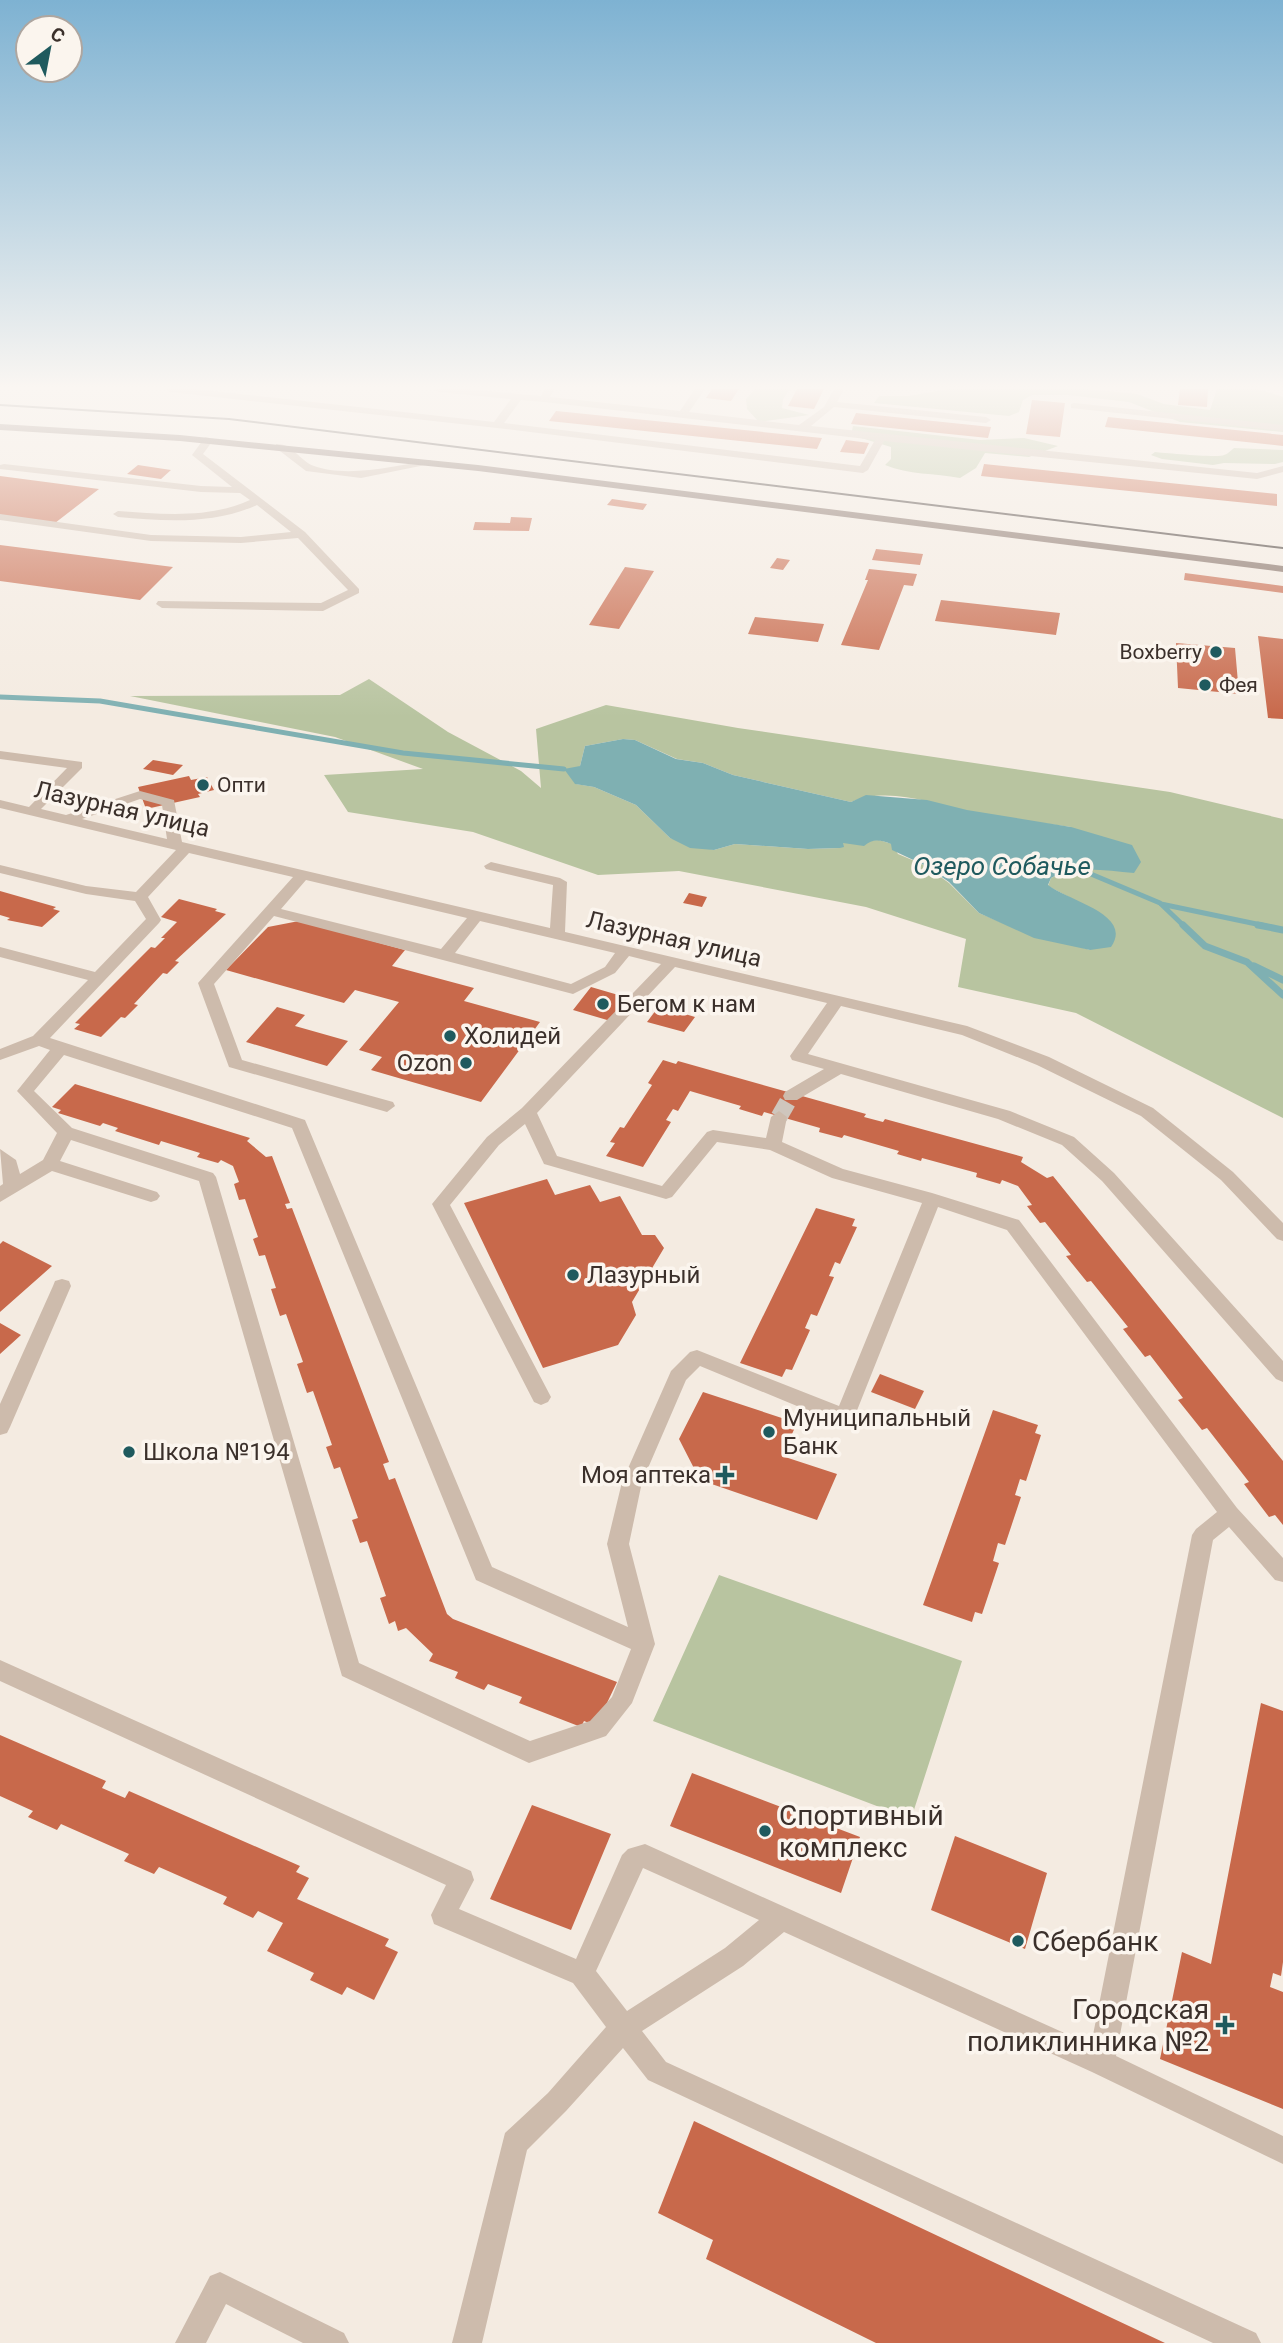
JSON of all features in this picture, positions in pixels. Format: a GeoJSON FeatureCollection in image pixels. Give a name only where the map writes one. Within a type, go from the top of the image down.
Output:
{"type":"FeatureCollection","features":[{"type":"Feature","properties":{"kind":"main road"},"geometry":{"type":"LineString","coordinates":[[732,498],[1283,569]]}},
{"type":"Feature","properties":{"kind":"street"},"geometry":{"type":"LineString","coordinates":[[162,604],[323,607],[355,591],[301,534],[254,498]]}},
{"type":"Feature","properties":{"kind":"street"},"geometry":{"type":"LineString","coordinates":[[118,514],[168,518],[202,516],[245,508],[258,501]]}},
{"type":"Feature","properties":{"kind":"street"},"geometry":{"type":"LineString","coordinates":[[0,517],[163,538],[240,540],[301,534]]}},
{"type":"Feature","properties":{"kind":"street"},"geometry":{"type":"LineString","coordinates":[[0,755],[77,765],[32,811]]}},
{"type":"Feature","properties":{"kind":"street"},"geometry":{"type":"LineString","coordinates":[[69,819],[139,795],[169,803],[181,846],[140,897]]}},
{"type":"Feature","properties":{"kind":"street","name":"Лазурная улица"},"geometry":{"type":"LineString","coordinates":[[0,804],[967,1031],[1043,1061],[1147,1112],[1227,1176],[1283,1234]]}},
{"type":"Feature","properties":{"kind":"street"},"geometry":{"type":"LineString","coordinates":[[491,866],[560,882],[556,934]]}},
{"type":"Feature","properties":{"kind":"street"},"geometry":{"type":"LineString","coordinates":[[0,869],[86,890],[140,897]]}},
{"type":"Feature","properties":{"kind":"street"},"geometry":{"type":"LineString","coordinates":[[304,874],[206,983],[235,1063],[387,1106]]}},
{"type":"Feature","properties":{"kind":"street"},"geometry":{"type":"LineString","coordinates":[[0,1055],[39,1040],[154,920],[140,897]]}},
{"type":"Feature","properties":{"kind":"street"},"geometry":{"type":"LineString","coordinates":[[272,911],[573,989],[610,970],[625,951]]}},
{"type":"Feature","properties":{"kind":"street"},"geometry":{"type":"LineString","coordinates":[[445,955],[477,915]]}},
{"type":"Feature","properties":{"kind":"street"},"geometry":{"type":"LineString","coordinates":[[0,952],[98,978]]}},
{"type":"Feature","properties":{"kind":"street"},"geometry":{"type":"LineString","coordinates":[[541,1397],[442,1204],[493,1141],[528,1112],[671,962]]}},
{"type":"Feature","properties":{"kind":"street"},"geometry":{"type":"LineString","coordinates":[[837,1001],[798,1056],[1004,1115],[1068,1141],[1108,1177],[1283,1374]]}},
{"type":"Feature","properties":{"kind":"street"},"geometry":{"type":"LineString","coordinates":[[39,1040],[299,1124],[484,1573],[644,1644]]}},
{"type":"Feature","properties":{"kind":"street"},"geometry":{"type":"LineString","coordinates":[[61,1048],[25,1091],[66,1132],[207,1177],[350,1669],[529,1752],[598,1729],[621,1703],[644,1644],[618,1544],[632,1482],[678,1376],[697,1357],[845,1417],[932,1199]]}},
{"type":"Feature","properties":{"kind":"street"},"geometry":{"type":"LineString","coordinates":[[791,1096],[838,1068]]}},
{"type":"Feature","properties":{"kind":"street"},"geometry":{"type":"LineString","coordinates":[[528,1112],[550,1160],[666,1193],[713,1136],[773,1145],[838,1174],[932,1199],[1013,1225],[1230,1514],[1283,1573]]}},
{"type":"Feature","properties":{"kind":"street"},"geometry":{"type":"LineString","coordinates":[[773,1145],[779,1117]]}},
{"type":"Feature","properties":{"kind":"street"},"geometry":{"type":"LineString","coordinates":[[6,1191],[50,1164],[66,1132]]}},
{"type":"Feature","properties":{"kind":"street"},"geometry":{"type":"LineString","coordinates":[[0,1155],[10,1164],[6,1191]]}},
{"type":"Feature","properties":{"kind":"street"},"geometry":{"type":"LineString","coordinates":[[50,1164],[151,1196]]}},
{"type":"Feature","properties":{"kind":"street"},"geometry":{"type":"LineString","coordinates":[[0,1427],[62,1286]]}},
{"type":"Feature","properties":{"kind":"street"},"geometry":{"type":"LineString","coordinates":[[1101,2063],[1203,1535],[1230,1514]]}},
{"type":"Feature","properties":{"kind":"street"},"geometry":{"type":"LineString","coordinates":[[0,1670],[462,1881],[443,1915],[582,1974],[657,2071],[1245,2343]]}},
{"type":"Feature","properties":{"kind":"street"},"geometry":{"type":"LineString","coordinates":[[582,1974],[631,1863],[637,1857],[645,1856],[1101,2063],[1283,2150]]}},
{"type":"Feature","properties":{"kind":"street"},"geometry":{"type":"LineString","coordinates":[[467,2343],[515,2143],[557,2102],[622,2029],[734,1957],[782,1917]]}},
{"type":"Feature","properties":{"kind":"street"},"geometry":{"type":"LineString","coordinates":[[190,2343],[220,2286],[334,2343]]}},
{"type":"Feature","properties":{"kind":"green space"},"geometry":{"type":"Polygon","coordinates":[[[369,679],[448,732],[521,771],[541,788],[536,729],[606,705],[738,728],[1170,792],[1283,819],[1283,1118],[1076,1013],[958,987],[966,939],[866,907],[679,871],[598,875],[473,832],[348,812],[324,775],[423,769],[335,737],[130,696],[340,695],[369,679]],[[623,739],[585,746],[580,766],[572,777],[576,784],[594,787],[636,805],[670,838],[714,850],[735,844],[808,849],[840,848],[841,842],[879,840],[892,844],[898,854],[924,865],[949,883],[979,913],[1005,924],[1090,950],[1082,904],[1048,886],[1051,878],[1061,873],[1071,827],[894,796],[865,797],[851,802],[733,775],[703,763],[677,759],[635,740],[623,739]]]}},
{"type":"Feature","properties":{"kind":"green space"},"geometry":{"type":"Polygon","coordinates":[[[719,1575],[962,1661],[911,1819],[653,1721],[719,1575]]]}},
{"type":"Feature","properties":{"kind":"water","name":"Озеро Собачье"},"geometry":{"type":"Polygon","coordinates":[[[623,739],[635,740],[676,759],[703,763],[733,775],[851,802],[866,795],[927,800],[967,810],[1071,827],[1132,845],[1141,862],[1134,873],[1071,871],[1051,878],[1048,885],[1106,917],[1114,926],[1116,936],[1111,947],[1090,950],[1034,938],[979,913],[949,882],[924,865],[892,850],[891,844],[877,840],[864,846],[843,843],[844,847],[840,848],[808,849],[735,844],[714,850],[690,848],[670,838],[636,805],[594,787],[575,784],[564,769],[580,766],[585,746],[623,739]]]}},
{"type":"Feature","properties":{"kind":"building"},"geometry":{"type":"Polygon","coordinates":[[[0,498],[87,498],[55,523],[0,515],[0,498]]]}},
{"type":"Feature","properties":{"kind":"building"},"geometry":{"type":"Polygon","coordinates":[[[1201,498],[1277,498],[1277,506],[1201,498]]]}},
{"type":"Feature","properties":{"kind":"building"},"geometry":{"type":"Polygon","coordinates":[[[612,499],[647,504],[643,510],[607,505],[612,499]]]}},
{"type":"Feature","properties":{"kind":"building"},"geometry":{"type":"Polygon","coordinates":[[[511,517],[532,518],[529,531],[473,530],[475,522],[510,523],[511,517]]]}},
{"type":"Feature","properties":{"kind":"building"},"geometry":{"type":"Polygon","coordinates":[[[0,545],[173,567],[140,600],[0,581],[0,545]]]}},
{"type":"Feature","properties":{"kind":"building"},"geometry":{"type":"Polygon","coordinates":[[[876,549],[923,554],[920,565],[872,560],[876,549]]]}},
{"type":"Feature","properties":{"kind":"building"},"geometry":{"type":"Polygon","coordinates":[[[777,558],[790,560],[783,570],[770,568],[777,558]]]}},
{"type":"Feature","properties":{"kind":"building"},"geometry":{"type":"Polygon","coordinates":[[[625,567],[654,571],[619,629],[589,625],[625,567]]]}},
{"type":"Feature","properties":{"kind":"building"},"geometry":{"type":"Polygon","coordinates":[[[869,569],[917,574],[913,586],[904,585],[879,650],[841,645],[868,580],[865,580],[869,569]]]}},
{"type":"Feature","properties":{"kind":"building"},"geometry":{"type":"Polygon","coordinates":[[[1185,573],[1283,586],[1283,593],[1184,580],[1185,573]]]}},
{"type":"Feature","properties":{"kind":"building"},"geometry":{"type":"Polygon","coordinates":[[[941,600],[1060,613],[1056,635],[935,621],[941,600]]]}},
{"type":"Feature","properties":{"kind":"building"},"geometry":{"type":"Polygon","coordinates":[[[755,617],[824,624],[818,642],[748,634],[755,617]]]}},
{"type":"Feature","properties":{"kind":"building"},"geometry":{"type":"Polygon","coordinates":[[[1258,636],[1283,639],[1283,719],[1268,718],[1258,636]]]}},
{"type":"Feature","properties":{"kind":"building"},"geometry":{"type":"Polygon","coordinates":[[[1176,643],[1235,648],[1239,694],[1178,688],[1176,643]]]}},
{"type":"Feature","properties":{"kind":"building"},"geometry":{"type":"Polygon","coordinates":[[[153,760],[183,765],[173,775],[143,769],[153,760]]]}},
{"type":"Feature","properties":{"kind":"building"},"geometry":{"type":"Polygon","coordinates":[[[189,776],[191,780],[207,777],[214,790],[198,794],[200,797],[146,809],[138,787],[189,776]]]}},
{"type":"Feature","properties":{"kind":"building"},"geometry":{"type":"Polygon","coordinates":[[[0,891],[56,907],[53,909],[60,911],[42,927],[7,920],[10,918],[0,915],[0,891]]]}},
{"type":"Feature","properties":{"kind":"building"},"geometry":{"type":"Polygon","coordinates":[[[689,893],[707,897],[702,907],[683,903],[689,893]]]}},
{"type":"Feature","properties":{"kind":"building"},"geometry":{"type":"Polygon","coordinates":[[[179,899],[226,914],[175,961],[179,962],[167,974],[163,973],[134,1004],[138,1005],[125,1018],[121,1017],[101,1037],[74,1029],[80,1024],[75,1023],[151,947],[155,948],[165,938],[161,938],[177,922],[161,917],[179,899]]]}},
{"type":"Feature","properties":{"kind":"building","name":"Холидей"},"geometry":{"type":"Polygon","coordinates":[[[299,921],[405,950],[392,966],[474,988],[464,1001],[540,1022],[481,1102],[371,1070],[382,1057],[359,1050],[399,1002],[355,990],[344,1003],[226,970],[268,927],[299,921]]]}},
{"type":"Feature","properties":{"kind":"building","name":"Бегом к нам"},"geometry":{"type":"Polygon","coordinates":[[[591,987],[632,999],[614,1022],[573,1010],[591,987]]]}},
{"type":"Feature","properties":{"kind":"building"},"geometry":{"type":"Polygon","coordinates":[[[659,1006],[695,1017],[684,1032],[647,1022],[659,1006]]]}},
{"type":"Feature","properties":{"kind":"building"},"geometry":{"type":"Polygon","coordinates":[[[277,1007],[305,1015],[295,1026],[348,1041],[327,1066],[246,1042],[277,1007]]]}},
{"type":"Feature","properties":{"kind":"building"},"geometry":{"type":"Polygon","coordinates":[[[663,1060],[676,1064],[678,1061],[866,1114],[864,1117],[883,1122],[885,1119],[1023,1157],[1021,1162],[1047,1178],[1053,1176],[1283,1461],[1283,1525],[1275,1515],[1269,1517],[1244,1484],[1249,1482],[1207,1428],[1202,1430],[1178,1400],[1183,1398],[1150,1355],[1145,1357],[1123,1329],[1128,1327],[1091,1281],[1087,1282],[1066,1256],[1071,1255],[1045,1222],[1040,1223],[1027,1206],[1032,1205],[1018,1186],[1002,1180],[1000,1184],[976,1177],[977,1173],[897,1154],[899,1151],[844,1135],[842,1138],[819,1132],[820,1128],[764,1112],[762,1116],[739,1109],[741,1106],[690,1091],[678,1111],[673,1109],[666,1120],[671,1122],[643,1167],[606,1156],[615,1143],[610,1142],[620,1127],[624,1128],[652,1085],[648,1083],[663,1060]]]}},
{"type":"Feature","properties":{"kind":"building"},"geometry":{"type":"Polygon","coordinates":[[[75,1084],[250,1138],[247,1141],[266,1157],[272,1156],[290,1203],[285,1204],[287,1209],[292,1208],[389,1462],[383,1464],[389,1480],[395,1478],[447,1614],[453,1619],[617,1682],[596,1726],[584,1721],[581,1727],[519,1703],[522,1697],[488,1684],[484,1690],[455,1678],[458,1672],[429,1661],[433,1654],[406,1628],[398,1631],[395,1621],[389,1624],[380,1598],[386,1596],[367,1541],[360,1543],[352,1520],[358,1518],[340,1467],[334,1469],[326,1447],[332,1445],[313,1391],[307,1393],[297,1364],[303,1362],[286,1314],[280,1316],[271,1289],[276,1288],[265,1255],[259,1256],[253,1239],[258,1237],[245,1199],[239,1200],[234,1184],[239,1182],[233,1166],[221,1160],[218,1163],[197,1157],[200,1153],[161,1141],[159,1145],[115,1131],[118,1128],[103,1123],[100,1126],[58,1113],[61,1110],[52,1107],[75,1084]]]}},
{"type":"Feature","properties":{"kind":"building","name":"Лазурный"},"geometry":{"type":"Polygon","coordinates":[[[547,1179],[555,1195],[590,1185],[600,1202],[620,1196],[642,1235],[655,1235],[664,1248],[632,1302],[636,1315],[618,1345],[543,1368],[464,1203],[547,1179]]]}},
{"type":"Feature","properties":{"kind":"building"},"geometry":{"type":"Polygon","coordinates":[[[816,1208],[855,1219],[852,1226],[857,1227],[840,1264],[835,1262],[829,1276],[834,1277],[817,1316],[811,1314],[805,1328],[810,1330],[792,1370],[786,1369],[782,1377],[740,1363],[816,1208]]]}},
{"type":"Feature","properties":{"kind":"building"},"geometry":{"type":"Polygon","coordinates":[[[3,1241],[52,1266],[0,1312],[0,1244],[3,1241]]]}},
{"type":"Feature","properties":{"kind":"building"},"geometry":{"type":"Polygon","coordinates":[[[0,1323],[21,1335],[0,1354],[0,1323]]]}},
{"type":"Feature","properties":{"kind":"building"},"geometry":{"type":"Polygon","coordinates":[[[880,1374],[924,1391],[915,1409],[871,1392],[880,1374]]]}},
{"type":"Feature","properties":{"kind":"building"},"geometry":{"type":"Polygon","coordinates":[[[703,1392],[797,1423],[782,1456],[837,1474],[817,1520],[700,1480],[679,1439],[703,1392]]]}},
{"type":"Feature","properties":{"kind":"building"},"geometry":{"type":"Polygon","coordinates":[[[993,1410],[1038,1425],[1035,1433],[1041,1435],[1026,1481],[1020,1479],[1015,1495],[1021,1497],[1005,1545],[998,1543],[993,1561],[999,1563],[982,1614],[975,1612],[972,1622],[923,1605],[993,1410]]]}},
{"type":"Feature","properties":{"kind":"building"},"geometry":{"type":"Polygon","coordinates":[[[1261,1703],[1283,1711],[1283,1962],[1281,1976],[1273,1973],[1270,1987],[1283,1992],[1283,2109],[1160,2059],[1182,1952],[1211,1964],[1261,1703]]]}},
{"type":"Feature","properties":{"kind":"building"},"geometry":{"type":"Polygon","coordinates":[[[0,1735],[106,1781],[102,1788],[125,1798],[129,1791],[300,1866],[296,1872],[309,1878],[297,1899],[389,1939],[385,1946],[398,1952],[374,2000],[347,1987],[342,1995],[310,1980],[314,1973],[267,1951],[283,1923],[258,1911],[253,1918],[223,1904],[227,1897],[159,1867],[154,1874],[124,1861],[129,1854],[61,1824],[57,1830],[28,1817],[33,1811],[0,1796],[0,1735]]]}},
{"type":"Feature","properties":{"kind":"building","name":"Спортивный комплекс"},"geometry":{"type":"Polygon","coordinates":[[[692,1773],[860,1837],[841,1893],[670,1826],[692,1773]]]}},
{"type":"Feature","properties":{"kind":"building"},"geometry":{"type":"Polygon","coordinates":[[[532,1805],[611,1834],[571,1930],[490,1899],[532,1805]]]}},
{"type":"Feature","properties":{"kind":"building"},"geometry":{"type":"Polygon","coordinates":[[[955,1836],[1047,1873],[1025,1949],[931,1910],[955,1836]]]}},
{"type":"Feature","properties":{"kind":"building"},"geometry":{"type":"Polygon","coordinates":[[[694,2121],[1165,2343],[876,2343],[706,2259],[713,2240],[658,2213],[694,2121]]]}},
{"type":"Feature","properties":{"kind":"waterway"},"geometry":{"type":"LineString","coordinates":[[0,697],[100,701],[403,753],[564,769]]}},
{"type":"Feature","properties":{"kind":"waterway"},"geometry":{"type":"LineString","coordinates":[[1079,869],[1161,904]]}},
{"type":"Feature","properties":{"kind":"waterway"},"geometry":{"type":"LineString","coordinates":[[1161,904],[1266,926]]}},
{"type":"Feature","properties":{"kind":"waterway"},"geometry":{"type":"LineString","coordinates":[[1161,904],[1184,926]]}},
{"type":"Feature","properties":{"kind":"waterway"},"geometry":{"type":"LineString","coordinates":[[1183,925],[1205,946],[1247,962],[1283,995]]}},
{"type":"Feature","properties":{"kind":"waterway"},"geometry":{"type":"LineString","coordinates":[[1258,925],[1283,930]]}},
{"type":"Feature","properties":{"kind":"waterway"},"geometry":{"type":"LineString","coordinates":[[1254,966],[1283,980]]}},
{"type":"Feature","properties":{"kind":"tunnel"},"geometry":{"type":"LineString","coordinates":[[779,1117],[791,1096]]}},
{"type":"Feature","properties":{"kind":"tram line"},"geometry":{"type":"LineString","coordinates":[[877,498],[1283,548]]}},
{"type":"Feature","properties":{"kind":"place","name":"Boxberry"},"geometry":{"type":"Point","coordinates":[1216,652]}},
{"type":"Feature","properties":{"kind":"place","name":"Фея"},"geometry":{"type":"Point","coordinates":[1205,685]}},
{"type":"Feature","properties":{"kind":"place","name":"Опти"},"geometry":{"type":"Point","coordinates":[203,785]}},
{"type":"Feature","properties":{"kind":"place","name":"Бегом к нам"},"geometry":{"type":"Point","coordinates":[603,1004]}},
{"type":"Feature","properties":{"kind":"place","name":"Холидей"},"geometry":{"type":"Point","coordinates":[450,1036]}},
{"type":"Feature","properties":{"kind":"place","name":"Ozon"},"geometry":{"type":"Point","coordinates":[466,1063]}},
{"type":"Feature","properties":{"kind":"place","name":"Лазурный"},"geometry":{"type":"Point","coordinates":[573,1275]}},
{"type":"Feature","properties":{"kind":"place","name":"Муниципальный Банк"},"geometry":{"type":"Point","coordinates":[769,1432]}},
{"type":"Feature","properties":{"kind":"place","name":"Школа №194"},"geometry":{"type":"Point","coordinates":[129,1452]}},
{"type":"Feature","properties":{"kind":"place","name":"Моя аптека"},"geometry":{"type":"Point","coordinates":[725,1475]}},
{"type":"Feature","properties":{"kind":"place","name":"Спортивный комплекс"},"geometry":{"type":"Point","coordinates":[765,1831]}},
{"type":"Feature","properties":{"kind":"place","name":"Сбербанк"},"geometry":{"type":"Point","coordinates":[1018,1941]}},
{"type":"Feature","properties":{"kind":"place","name":"Городская поликлинника №2"},"geometry":{"type":"Point","coordinates":[1225,2025]}}]}
